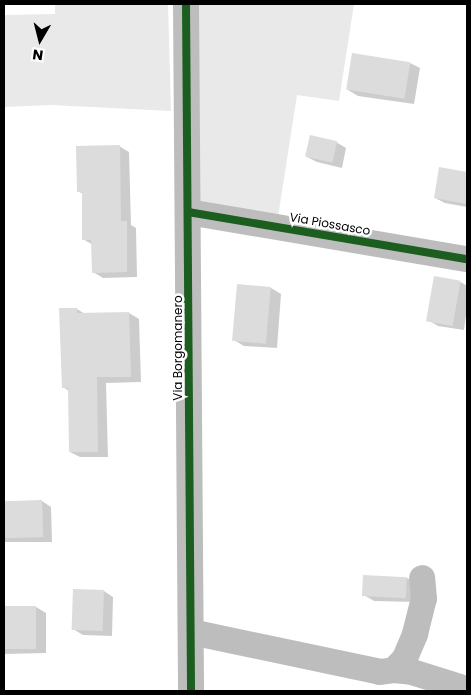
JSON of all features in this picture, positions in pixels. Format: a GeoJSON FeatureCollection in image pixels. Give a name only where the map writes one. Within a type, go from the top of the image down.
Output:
{"type":"FeatureCollection","features":[{"type":"Feature","properties":{"kind":"street","name":"Via Borgomanero"},"geometry":{"type":"LineString","coordinates":[[186,4],[191,691]]}},
{"type":"Feature","properties":{"kind":"street","name":"Via Piossasco"},"geometry":{"type":"LineString","coordinates":[[188,212],[467,259]]}},
{"type":"Feature","properties":{"kind":"street"},"geometry":{"type":"LineString","coordinates":[[394,670],[405,658],[415,634],[424,599],[422,578]]}},
{"type":"Feature","properties":{"kind":"street"},"geometry":{"type":"LineString","coordinates":[[191,632],[380,672],[394,670],[412,672],[460,688]]}},
{"type":"Feature","properties":{"kind":"shaded area"},"geometry":{"type":"Polygon","coordinates":[[[55,4],[168,4],[171,111],[52,105],[4,107],[4,15],[55,14],[55,4]]]}},
{"type":"Feature","properties":{"kind":"shaded area"},"geometry":{"type":"Polygon","coordinates":[[[196,4],[354,4],[339,101],[297,95],[278,217],[197,204],[196,4]]]}},
{"type":"Feature","properties":{"kind":"building"},"geometry":{"type":"Polygon","coordinates":[[[352,53],[410,62],[404,99],[346,90],[352,53]]]}},
{"type":"Feature","properties":{"kind":"building"},"geometry":{"type":"Polygon","coordinates":[[[310,135],[337,141],[332,163],[305,156],[310,135]]]}},
{"type":"Feature","properties":{"kind":"building"},"geometry":{"type":"Polygon","coordinates":[[[120,145],[121,221],[127,221],[127,272],[92,273],[91,240],[82,240],[82,192],[77,192],[76,146],[120,145]]]}},
{"type":"Feature","properties":{"kind":"building"},"geometry":{"type":"Polygon","coordinates":[[[439,167],[467,172],[467,204],[434,198],[439,167]]]}},
{"type":"Feature","properties":{"kind":"building"},"geometry":{"type":"Polygon","coordinates":[[[434,276],[461,281],[453,326],[426,321],[434,276]]]}},
{"type":"Feature","properties":{"kind":"building"},"geometry":{"type":"Polygon","coordinates":[[[237,284],[271,287],[266,344],[232,341],[237,284]]]}},
{"type":"Feature","properties":{"kind":"building"},"geometry":{"type":"Polygon","coordinates":[[[59,308],[77,308],[77,313],[129,312],[131,377],[97,377],[98,452],[69,452],[68,388],[62,388],[59,308]]]}},
{"type":"Feature","properties":{"kind":"building"},"geometry":{"type":"Polygon","coordinates":[[[42,500],[43,537],[5,538],[4,501],[42,500]]]}},
{"type":"Feature","properties":{"kind":"building"},"geometry":{"type":"Polygon","coordinates":[[[363,575],[407,577],[406,598],[362,596],[363,575]]]}},
{"type":"Feature","properties":{"kind":"building"},"geometry":{"type":"Polygon","coordinates":[[[73,589],[104,590],[103,631],[72,630],[73,589]]]}},
{"type":"Feature","properties":{"kind":"building"},"geometry":{"type":"Polygon","coordinates":[[[4,606],[36,606],[36,649],[4,649],[4,606]]]}},
{"type":"Feature","properties":{"kind":"cycle path"},"geometry":{"type":"LineString","coordinates":[[186,4],[191,691]]}},
{"type":"Feature","properties":{"kind":"cycle path"},"geometry":{"type":"LineString","coordinates":[[188,212],[467,259]]}}]}
